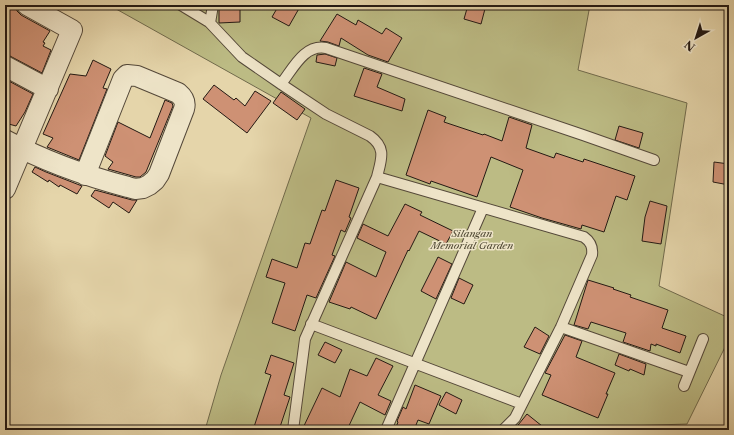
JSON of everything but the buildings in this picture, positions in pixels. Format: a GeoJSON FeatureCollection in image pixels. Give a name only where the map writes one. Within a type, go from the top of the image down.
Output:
{"type":"FeatureCollection","features":[{"type":"Feature","properties":{"kind":"street"},"geometry":{"type":"LineString","coordinates":[[5,189],[13,145],[48,89],[72,30],[27,5]]}},
{"type":"Feature","properties":{"kind":"street"},"geometry":{"type":"LineString","coordinates":[[5,66],[48,89]]}},
{"type":"Feature","properties":{"kind":"street"},"geometry":{"type":"LineString","coordinates":[[13,145],[85,174],[135,189],[143,188],[149,185],[159,174],[184,109],[184,100],[182,96],[137,76],[127,75],[123,78],[85,174]]}},
{"type":"Feature","properties":{"kind":"lane"},"geometry":{"type":"LineString","coordinates":[[181,5],[210,23],[242,57],[326,114],[376,140],[382,153],[377,177],[305,339],[293,430]]}},
{"type":"Feature","properties":{"kind":"lane"},"geometry":{"type":"LineString","coordinates":[[210,23],[213,5]]}},
{"type":"Feature","properties":{"kind":"lane"},"geometry":{"type":"LineString","coordinates":[[281,84],[308,50],[320,47],[326,48],[654,160]]}},
{"type":"Feature","properties":{"kind":"lane"},"geometry":{"type":"LineString","coordinates":[[377,177],[584,237],[589,241],[593,248],[592,255],[561,327],[515,418],[503,430]]}},
{"type":"Feature","properties":{"kind":"lane"},"geometry":{"type":"LineString","coordinates":[[386,430],[483,208]]}},
{"type":"Feature","properties":{"kind":"lane"},"geometry":{"type":"LineString","coordinates":[[311,324],[522,404]]}},
{"type":"Feature","properties":{"kind":"lane"},"geometry":{"type":"LineString","coordinates":[[561,327],[689,372]]}},
{"type":"Feature","properties":{"kind":"lane"},"geometry":{"type":"LineString","coordinates":[[684,386],[703,339]]}},
{"type":"Feature","properties":{"kind":"green space","name":"Silangan Memorial Garden"},"geometry":{"type":"Polygon","coordinates":[[[109,5],[590,5],[578,70],[687,103],[659,286],[729,318],[729,339],[687,424],[597,427],[594,430],[205,430],[221,375],[311,118],[109,5]]]}}]}
